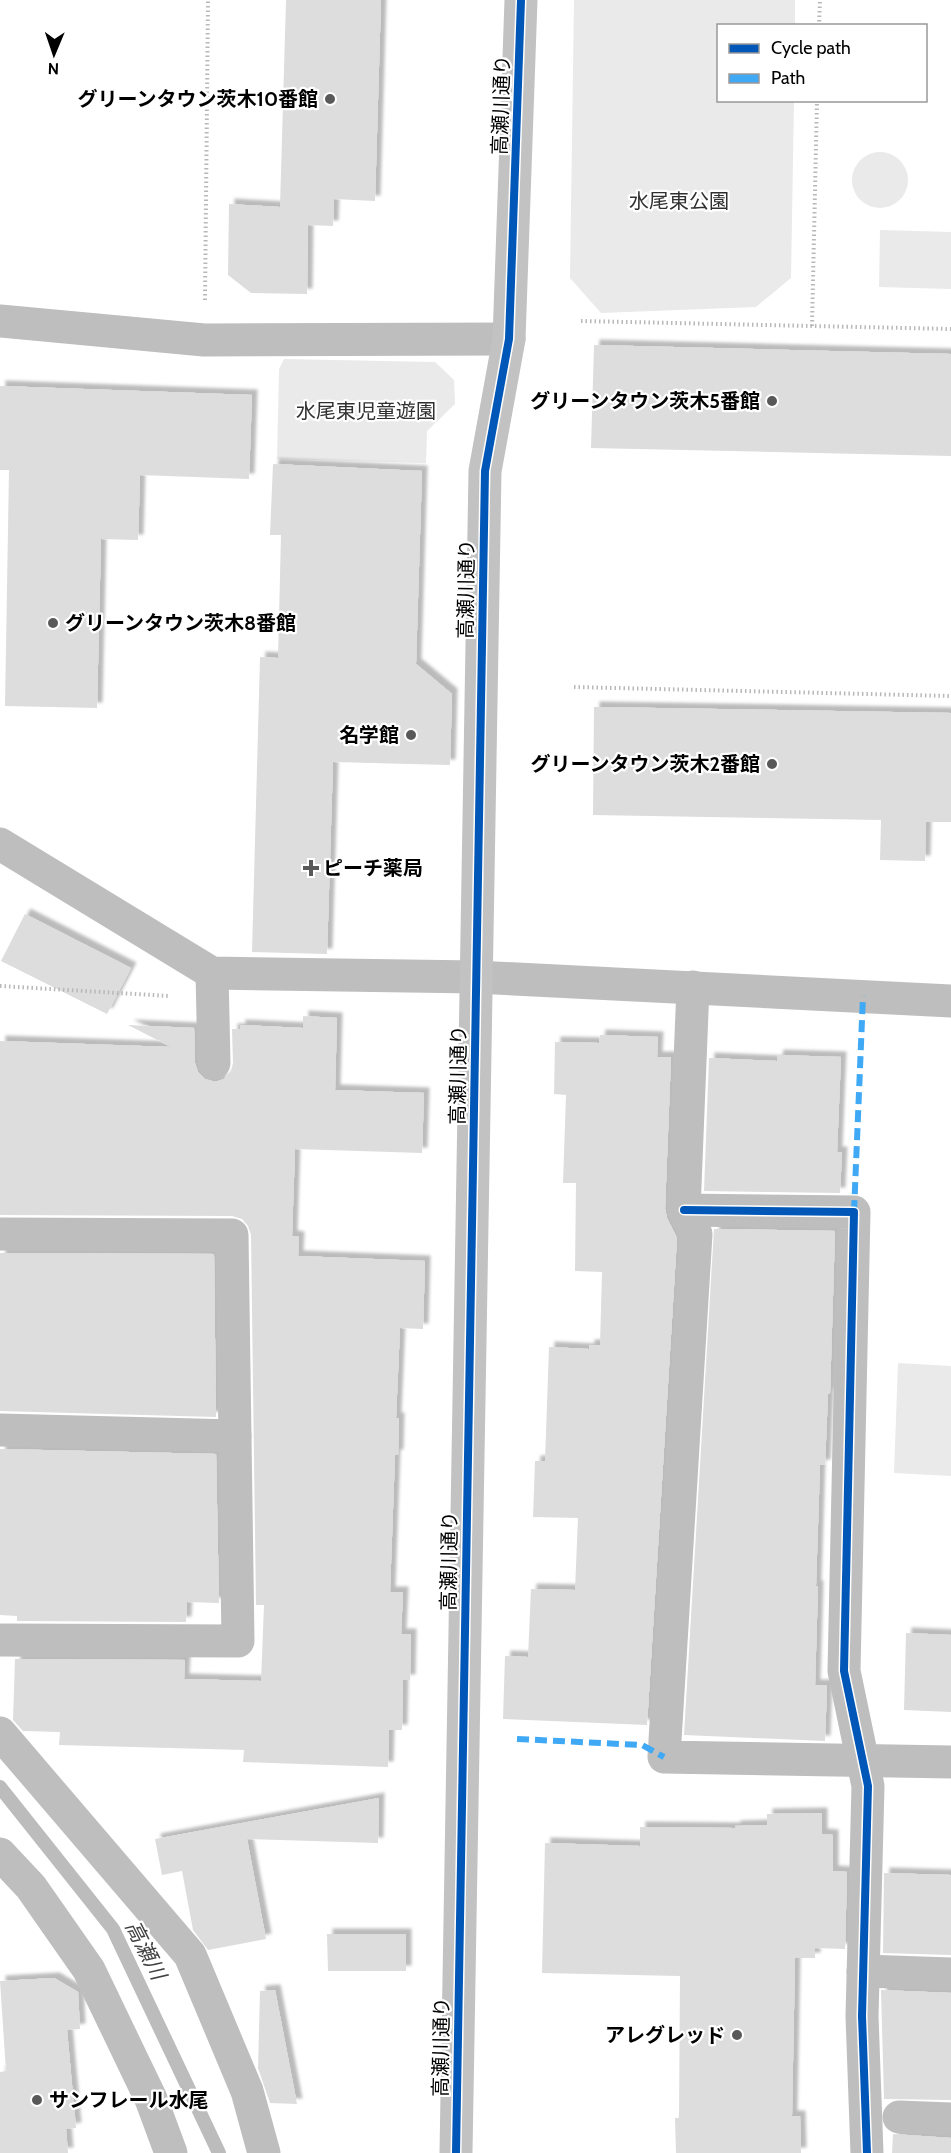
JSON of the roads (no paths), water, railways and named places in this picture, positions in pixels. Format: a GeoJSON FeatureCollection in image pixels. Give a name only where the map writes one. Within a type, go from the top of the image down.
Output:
{"type":"FeatureCollection","features":[{"type":"Feature","properties":{"kind":"street","name":"高瀬川通り"},"geometry":{"type":"LineString","coordinates":[[456,2153],[485,471],[509,339],[521,0]]}},
{"type":"Feature","properties":{"kind":"street"},"geometry":{"type":"LineString","coordinates":[[0,321],[204,340],[509,339]]}},
{"type":"Feature","properties":{"kind":"street"},"geometry":{"type":"LineString","coordinates":[[0,844],[212,973],[476,977],[951,1001]]}},
{"type":"Feature","properties":{"kind":"street"},"geometry":{"type":"LineString","coordinates":[[212,973],[213,1063]]}},
{"type":"Feature","properties":{"kind":"street"},"geometry":{"type":"LineString","coordinates":[[693,987],[684,1210],[696,1234],[664,1757],[951,1762]]}},
{"type":"Feature","properties":{"kind":"street"},"geometry":{"type":"LineString","coordinates":[[684,1210],[854,1212],[844,1671],[868,1786],[862,2016],[867,2153]]}},
{"type":"Feature","properties":{"kind":"street"},"geometry":{"type":"LineString","coordinates":[[0,1234],[232,1235],[238,1641],[0,1640]]}},
{"type":"Feature","properties":{"kind":"street"},"geometry":{"type":"LineString","coordinates":[[0,1430],[235,1436]]}},
{"type":"Feature","properties":{"kind":"street"},"geometry":{"type":"LineString","coordinates":[[0,1733],[190,1955],[247,2091],[264,2153]]}},
{"type":"Feature","properties":{"kind":"street"},"geometry":{"type":"LineString","coordinates":[[0,1854],[31,1887],[89,1970],[151,2098],[171,2153]]}},
{"type":"Feature","properties":{"kind":"street"},"geometry":{"type":"LineString","coordinates":[[863,1971],[951,1974]]}},
{"type":"Feature","properties":{"kind":"street"},"geometry":{"type":"LineString","coordinates":[[899,2117],[951,2119]]}},
{"type":"Feature","properties":{"kind":"waterway","name":"高瀬川"},"geometry":{"type":"LineString","coordinates":[[0,1787],[113,1929],[219,2153]]}},
{"type":"Feature","properties":{"kind":"place","name":"グリーンタウン茨木10番館"},"geometry":{"type":"Point","coordinates":[330,99]}},
{"type":"Feature","properties":{"kind":"place","name":"グリーンタウン茨木5番館"},"geometry":{"type":"Point","coordinates":[772,401]}},
{"type":"Feature","properties":{"kind":"place","name":"グリーンタウン茨木8番館"},"geometry":{"type":"Point","coordinates":[53,623]}},
{"type":"Feature","properties":{"kind":"place","name":"名学館"},"geometry":{"type":"Point","coordinates":[411,735]}},
{"type":"Feature","properties":{"kind":"place","name":"グリーンタウン茨木2番館"},"geometry":{"type":"Point","coordinates":[772,764]}},
{"type":"Feature","properties":{"kind":"place","name":"ピーチ薬局"},"geometry":{"type":"Point","coordinates":[311,868]}},
{"type":"Feature","properties":{"kind":"place","name":"アレグレッド"},"geometry":{"type":"Point","coordinates":[737,2035]}},
{"type":"Feature","properties":{"kind":"place","name":"サンフレール水尾"},"geometry":{"type":"Point","coordinates":[37,2100]}},
{"type":"Feature","properties":{"kind":"park label","name":"水尾東公園"},"geometry":{"type":"Point","coordinates":[679,201]}},
{"type":"Feature","properties":{"kind":"park label","name":"水尾東児童遊園"},"geometry":{"type":"Point","coordinates":[366,411]}}]}
